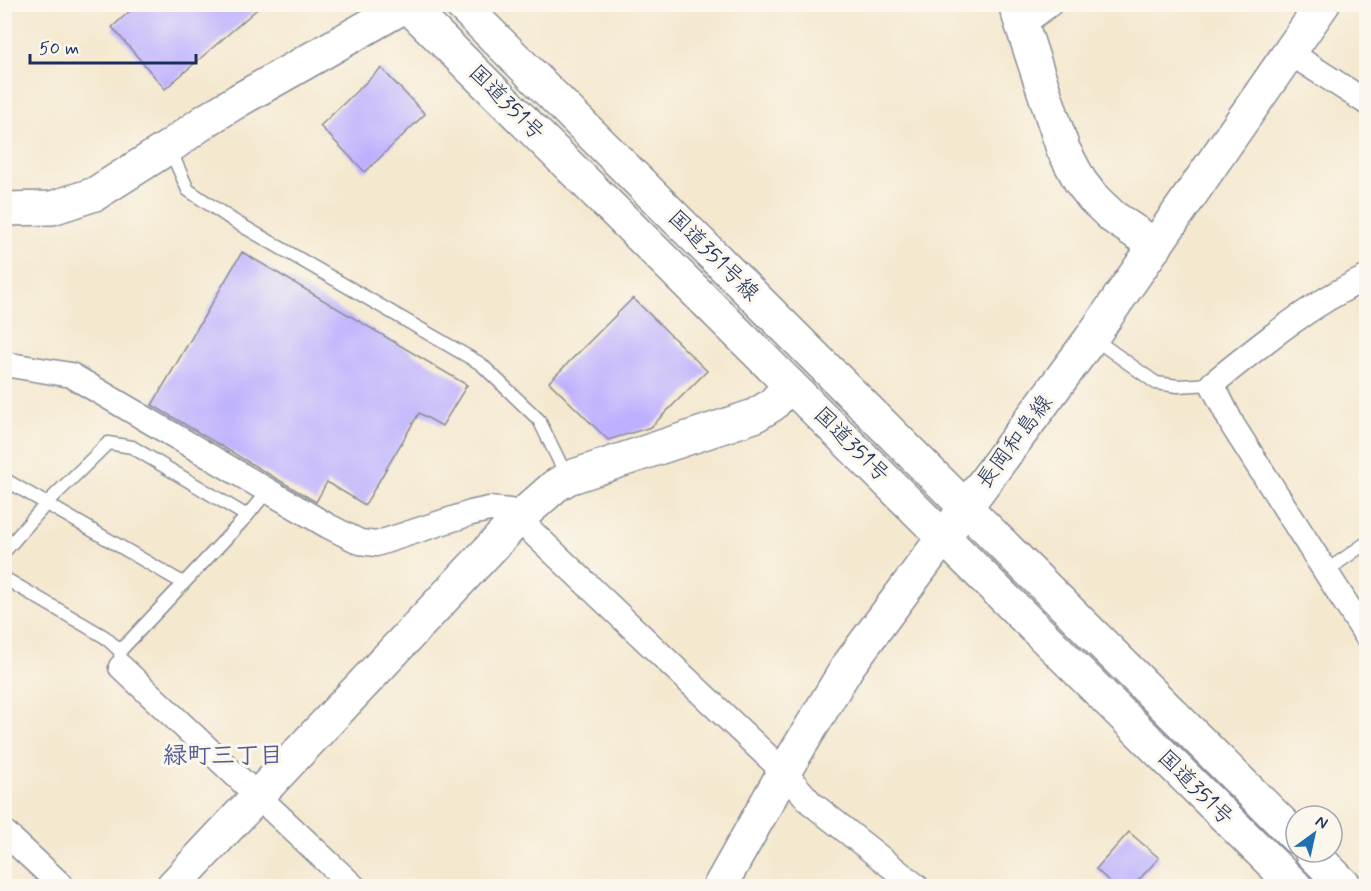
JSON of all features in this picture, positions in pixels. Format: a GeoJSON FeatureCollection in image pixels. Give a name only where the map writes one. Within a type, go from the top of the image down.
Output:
{"type":"FeatureCollection","features":[{"type":"Feature","properties":{"kind":"main road","name":"国道351号線"},"geometry":{"type":"LineString","coordinates":[[461,4],[966,508]]}},
{"type":"Feature","properties":{"kind":"main road","name":"長岡和島線"},"geometry":{"type":"LineString","coordinates":[[720,886],[784,772],[848,666],[1092,337],[1323,4]]}},
{"type":"Feature","properties":{"kind":"main road","name":"国道351号"},"geometry":{"type":"LineString","coordinates":[[407,5],[1295,886]]}},
{"type":"Feature","properties":{"kind":"main road"},"geometry":{"type":"LineString","coordinates":[[4,209],[52,208],[94,194],[238,100],[407,5]]}},
{"type":"Feature","properties":{"kind":"main road"},"geometry":{"type":"LineString","coordinates":[[1019,14],[1063,149],[1080,182],[1113,217],[1156,246]]}},
{"type":"Feature","properties":{"kind":"main road"},"geometry":{"type":"LineString","coordinates":[[173,886],[519,518],[555,486],[568,478],[754,416],[772,405],[790,385]]}},
{"type":"Feature","properties":{"kind":"main road","name":"国道351号"},"geometry":{"type":"LineString","coordinates":[[966,508],[1284,825]]}},
{"type":"Feature","properties":{"kind":"main road"},"geometry":{"type":"LineString","coordinates":[[1323,864],[1345,886]]}},
{"type":"Feature","properties":{"kind":"street"},"geometry":{"type":"LineString","coordinates":[[1019,14],[1050,4]]}},
{"type":"Feature","properties":{"kind":"street"},"geometry":{"type":"LineString","coordinates":[[1290,53],[1366,102]]}},
{"type":"Feature","properties":{"kind":"street"},"geometry":{"type":"LineString","coordinates":[[1364,285],[1319,304],[1254,350],[1212,384],[1233,426],[1366,635]]}},
{"type":"Feature","properties":{"kind":"street"},"geometry":{"type":"LineString","coordinates":[[4,364],[71,375],[328,526],[360,542],[376,544],[489,509],[510,511],[784,772],[811,804],[909,884]]}},
{"type":"Feature","properties":{"kind":"street"},"geometry":{"type":"LineString","coordinates":[[121,659],[353,886]]}},
{"type":"Feature","properties":{"kind":"street"},"geometry":{"type":"LineString","coordinates":[[4,832],[62,886]]}},
{"type":"Feature","properties":{"kind":"lane"},"geometry":{"type":"LineString","coordinates":[[169,147],[188,190],[202,201],[481,364],[538,420],[568,478]]}},
{"type":"Feature","properties":{"kind":"lane"},"geometry":{"type":"LineString","coordinates":[[1092,337],[1156,383],[1178,386],[1212,384]]}},
{"type":"Feature","properties":{"kind":"lane"},"geometry":{"type":"LineString","coordinates":[[4,552],[46,504],[108,443],[132,447],[247,516]]}},
{"type":"Feature","properties":{"kind":"lane"},"geometry":{"type":"LineString","coordinates":[[4,479],[183,583]]}},
{"type":"Feature","properties":{"kind":"lane"},"geometry":{"type":"LineString","coordinates":[[4,578],[105,637],[121,659],[183,583],[247,516],[268,490]]}},
{"type":"Feature","properties":{"kind":"lane"},"geometry":{"type":"LineString","coordinates":[[1325,572],[1366,543]]}},
{"type":"Feature","properties":{"kind":"building"},"geometry":{"type":"Polygon","coordinates":[[[138,4],[263,4],[165,89],[112,27],[138,4]]]}},
{"type":"Feature","properties":{"kind":"building"},"geometry":{"type":"Polygon","coordinates":[[[381,68],[425,114],[365,172],[320,126],[381,68]]]}},
{"type":"Feature","properties":{"kind":"building"},"geometry":{"type":"Polygon","coordinates":[[[242,252],[467,385],[442,426],[419,413],[365,505],[327,482],[316,502],[152,405],[242,252]]]}},
{"type":"Feature","properties":{"kind":"building"},"geometry":{"type":"Polygon","coordinates":[[[633,298],[707,371],[651,427],[608,440],[549,382],[633,298]]]}},
{"type":"Feature","properties":{"kind":"building"},"geometry":{"type":"Polygon","coordinates":[[[1129,832],[1159,858],[1133,886],[1114,886],[1096,869],[1129,832]]]}},
{"type":"Feature","properties":{"kind":"district","name":"緑町三丁目"},"geometry":{"type":"Point","coordinates":[223,756]}}]}
